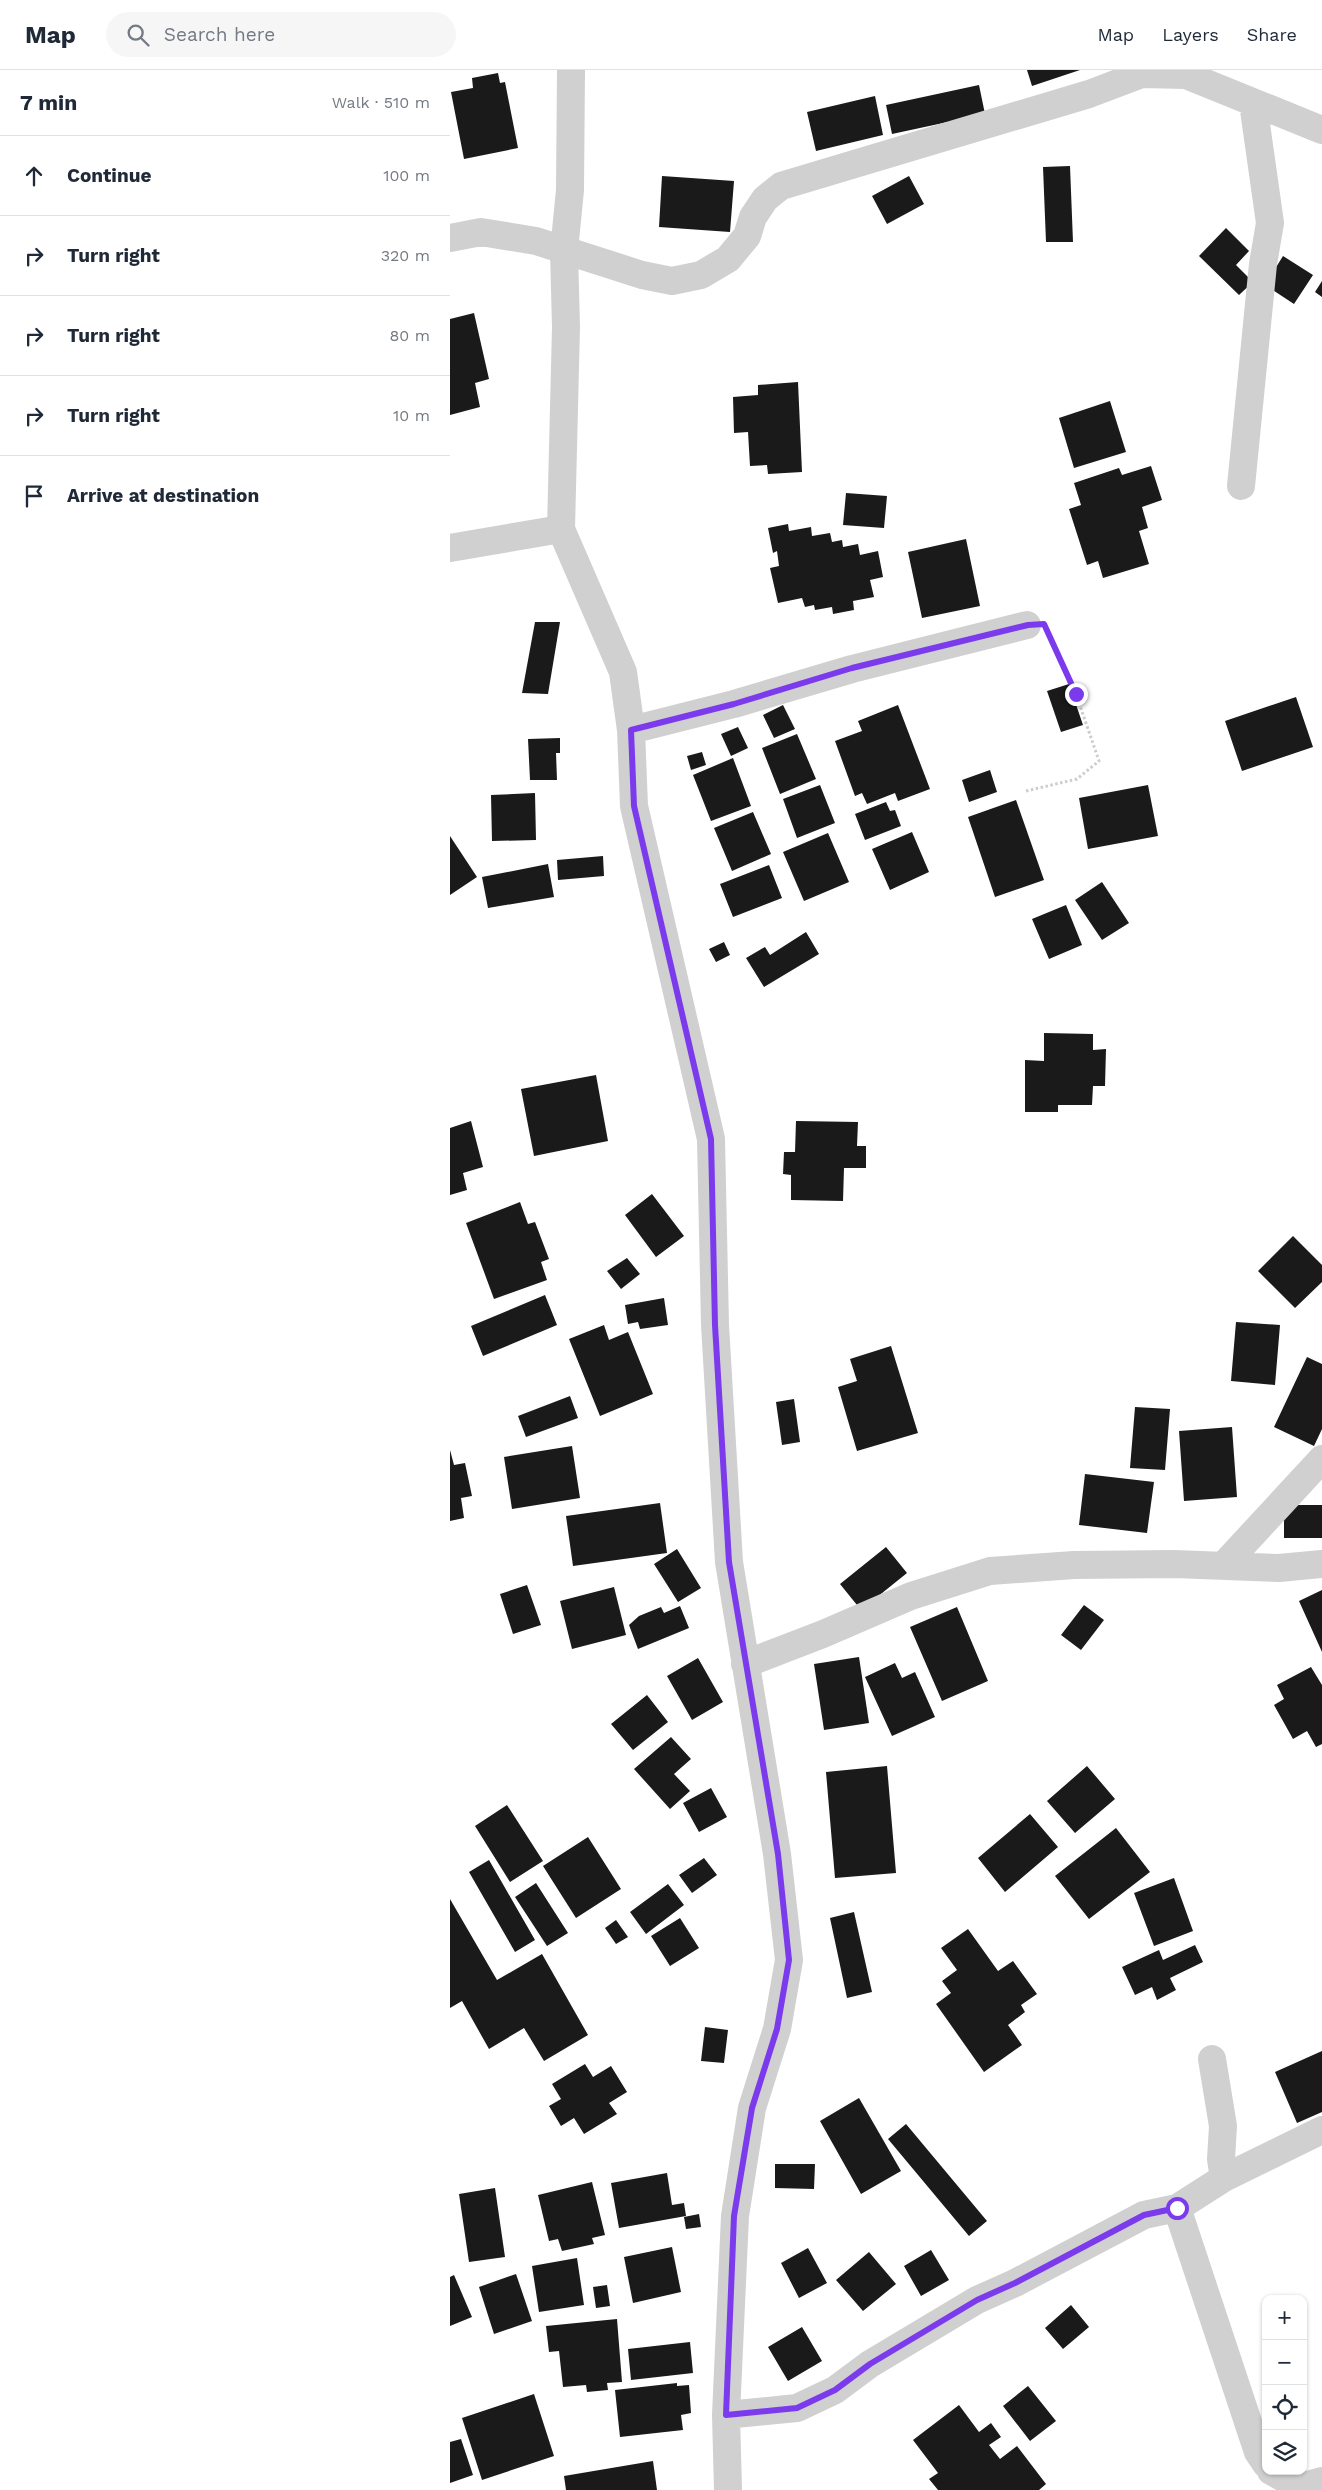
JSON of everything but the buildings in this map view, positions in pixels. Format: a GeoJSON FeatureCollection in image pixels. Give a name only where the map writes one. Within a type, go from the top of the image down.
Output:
{"type":"FeatureCollection","features":[{"type":"Feature","properties":{"kind":"street"},"geometry":{"type":"LineString","coordinates":[[570,70],[570,190],[564,251],[566,327],[561,529],[623,672],[631,730],[634,806],[711,1139],[715,1325],[729,1562],[778,1854],[789,1960],[777,2029],[752,2108],[734,2216],[726,2415],[728,2490]]}},
{"type":"Feature","properties":{"kind":"street"},"geometry":{"type":"LineString","coordinates":[[450,238],[481,232],[536,241],[564,251],[672,281],[702,275],[728,259],[747,236],[753,216],[765,199],[781,186],[1014,118],[1089,94],[1142,74],[1186,75],[1322,130]]}},
{"type":"Feature","properties":{"kind":"street"},"geometry":{"type":"LineString","coordinates":[[1241,486],[1263,264],[1270,223],[1253,103]]}},
{"type":"Feature","properties":{"kind":"street"},"geometry":{"type":"LineString","coordinates":[[450,548],[561,529]]}},
{"type":"Feature","properties":{"kind":"street"},"geometry":{"type":"LineString","coordinates":[[631,730],[734,704],[852,668],[1028,625]]}},
{"type":"Feature","properties":{"kind":"street"},"geometry":{"type":"LineString","coordinates":[[1223,1566],[1322,1459]]}},
{"type":"Feature","properties":{"kind":"street"},"geometry":{"type":"LineString","coordinates":[[745,1664],[823,1634],[911,1596],[990,1570],[1074,1565],[1279,1568],[1322,1564]]}},
{"type":"Feature","properties":{"kind":"street"},"geometry":{"type":"LineString","coordinates":[[1212,2059],[1223,2126],[1221,2159],[1224,2178]]}},
{"type":"Feature","properties":{"kind":"street"},"geometry":{"type":"LineString","coordinates":[[726,2415],[797,2408],[835,2390],[870,2364],[977,2300],[1015,2283],[1144,2215],[1177,2208],[1224,2178],[1322,2130]]}},
{"type":"Feature","properties":{"kind":"street"},"geometry":{"type":"LineString","coordinates":[[1177,2208],[1258,2452],[1262,2458]]}},
{"type":"Feature","properties":{"kind":"street"},"geometry":{"type":"LineString","coordinates":[[1278,2475],[1300,2487],[1322,2480]]}},
{"type":"Feature","properties":{"kind":"path"},"geometry":{"type":"LineString","coordinates":[[1026,791],[1077,779],[1100,761],[1076,694],[1049,632],[1044,624],[1028,625]]}},
{"type":"Feature","properties":{"kind":"route"},"geometry":{"type":"LineString","coordinates":[[1076,694],[1044,624],[1028,625],[966,642],[852,668],[734,704],[631,730],[634,806],[711,1139],[715,1325],[729,1562],[778,1854],[789,1960],[777,2029],[752,2108],[734,2216],[726,2415],[797,2408],[835,2390],[870,2364],[977,2300],[1015,2283],[1144,2215],[1177,2208]]}}]}
